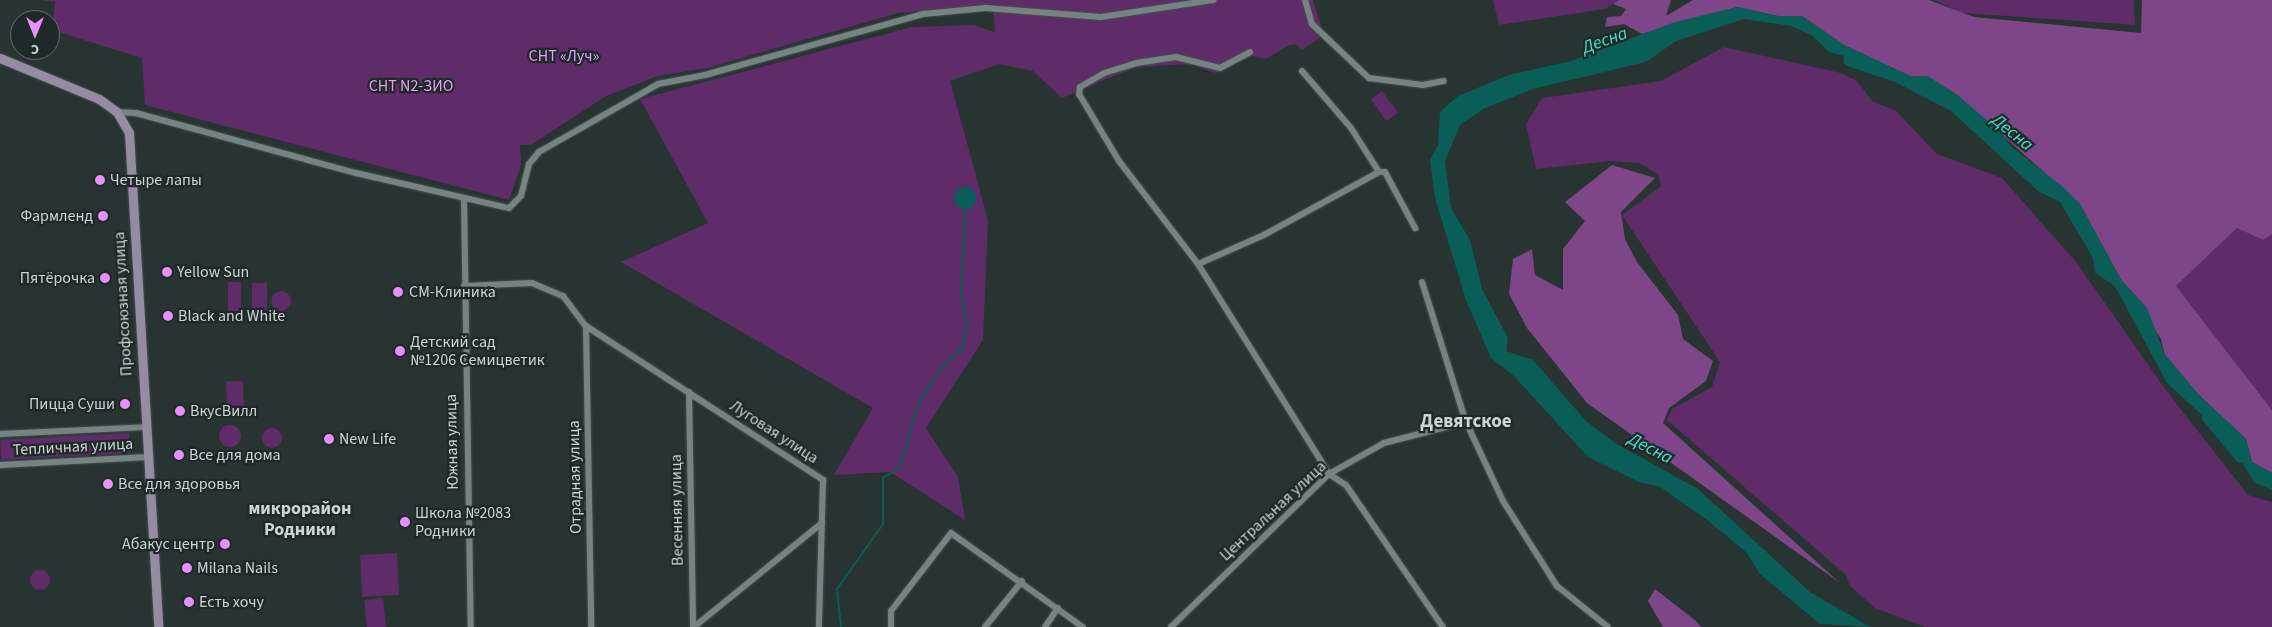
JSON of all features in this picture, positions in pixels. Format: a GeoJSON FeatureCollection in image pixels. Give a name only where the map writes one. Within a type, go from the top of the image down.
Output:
{"type":"FeatureCollection","features":[{"type":"Feature","properties":{"kind":"main road"},"geometry":{"type":"LineString","coordinates":[[0,58],[76,86],[117,112]]}},
{"type":"Feature","properties":{"kind":"main road","name":"Профсоюзная улица"},"geometry":{"type":"LineString","coordinates":[[117,112],[130,146],[158,627]]}},
{"type":"Feature","properties":{"kind":"street"},"geometry":{"type":"LineString","coordinates":[[117,112],[146,115],[464,199],[509,208],[521,196],[529,164],[539,152],[639,92],[882,22],[986,8],[1101,17],[1214,0]]}},
{"type":"Feature","properties":{"kind":"street"},"geometry":{"type":"LineString","coordinates":[[1305,0],[1312,24],[1369,78],[1423,85],[1444,82]]}},
{"type":"Feature","properties":{"kind":"street"},"geometry":{"type":"LineString","coordinates":[[1250,52],[1220,68],[1176,57],[1136,63],[1080,87],[1079,94],[1119,161],[1198,264],[1328,474],[1346,485],[1443,627]]}},
{"type":"Feature","properties":{"kind":"street"},"geometry":{"type":"LineString","coordinates":[[1302,71],[1351,128],[1379,172]]}},
{"type":"Feature","properties":{"kind":"street"},"geometry":{"type":"LineString","coordinates":[[1198,264],[1264,235],[1379,172],[1385,172],[1415,228]]}},
{"type":"Feature","properties":{"kind":"street","name":"Южная улица"},"geometry":{"type":"LineString","coordinates":[[464,199],[471,627]]}},
{"type":"Feature","properties":{"kind":"street"},"geometry":{"type":"LineString","coordinates":[[1422,282],[1466,422],[1503,501],[1557,586],[1608,627]]}},
{"type":"Feature","properties":{"kind":"street","name":"Луговая улица"},"geometry":{"type":"LineString","coordinates":[[464,286],[532,284],[563,296],[586,326],[823,480],[820,627]]}},
{"type":"Feature","properties":{"kind":"street","name":"Отрадная улица"},"geometry":{"type":"LineString","coordinates":[[586,326],[591,627]]}},
{"type":"Feature","properties":{"kind":"street","name":"Весенняя улица"},"geometry":{"type":"LineString","coordinates":[[689,392],[694,627]]}},
{"type":"Feature","properties":{"kind":"street","name":"Центральная улица"},"geometry":{"type":"LineString","coordinates":[[1171,627],[1328,474],[1384,443],[1466,422]]}},
{"type":"Feature","properties":{"kind":"street","name":"Тепличная улица"},"geometry":{"type":"LineString","coordinates":[[0,434],[146,427]]}},
{"type":"Feature","properties":{"kind":"street","name":"Тепличная улица"},"geometry":{"type":"LineString","coordinates":[[0,465],[148,457]]}},
{"type":"Feature","properties":{"kind":"street"},"geometry":{"type":"LineString","coordinates":[[694,627],[822,523]]}},
{"type":"Feature","properties":{"kind":"street"},"geometry":{"type":"LineString","coordinates":[[891,627],[891,612],[951,533],[1022,580],[1083,627]]}},
{"type":"Feature","properties":{"kind":"street"},"geometry":{"type":"LineString","coordinates":[[985,627],[1022,580]]}},
{"type":"Feature","properties":{"kind":"street"},"geometry":{"type":"LineString","coordinates":[[1045,627],[1058,608]]}},
{"type":"Feature","properties":{"kind":"green space"},"geometry":{"type":"Polygon","coordinates":[[[40,0],[1313,0],[1324,35],[1302,50],[1296,44],[1289,45],[1266,59],[1252,56],[1215,73],[1191,64],[1135,67],[1062,98],[1033,71],[999,64],[950,81],[988,220],[983,340],[926,428],[958,477],[965,520],[890,472],[834,475],[873,408],[621,262],[708,223],[640,99],[912,27],[973,25],[995,32],[993,4],[898,13],[707,68],[658,76],[606,96],[531,145],[520,145],[521,165],[509,200],[145,105],[142,58],[60,32],[60,10],[54,10],[55,2],[40,0]]]}},
{"type":"Feature","properties":{"kind":"green space"},"geometry":{"type":"Polygon","coordinates":[[[1493,0],[1619,0],[1605,9],[1499,25],[1493,0]]]}},
{"type":"Feature","properties":{"kind":"green space"},"geometry":{"type":"Polygon","coordinates":[[[1934,0],[2134,0],[2135,25],[1963,13],[1934,0]]]}},
{"type":"Feature","properties":{"kind":"green space"},"geometry":{"type":"Polygon","coordinates":[[[1724,47],[1841,73],[1857,81],[1872,101],[1896,111],[1937,154],[2002,178],[2076,262],[2168,393],[2248,495],[2272,502],[2272,627],[1925,627],[1875,608],[1850,586],[1846,575],[1667,420],[1672,409],[1712,387],[1720,362],[1622,215],[1661,186],[1658,174],[1639,163],[1611,161],[1536,169],[1526,124],[1542,98],[1661,81],[1724,47]]]}},
{"type":"Feature","properties":{"kind":"green space"},"geometry":{"type":"Polygon","coordinates":[[[1382,91],[1398,113],[1387,121],[1371,99],[1382,91]]]}},
{"type":"Feature","properties":{"kind":"green space"},"geometry":{"type":"Polygon","coordinates":[[[2237,228],[2263,240],[2272,234],[2272,410],[2176,286],[2237,228]]]}},
{"type":"Feature","properties":{"kind":"green space"},"geometry":{"type":"Polygon","coordinates":[[[228,282],[241,282],[241,311],[228,311],[228,282]]]}},
{"type":"Feature","properties":{"kind":"green space"},"geometry":{"type":"Polygon","coordinates":[[[252,283],[267,283],[267,310],[252,310],[252,283]]]}},
{"type":"Feature","properties":{"kind":"green space"},"geometry":{"type":"Polygon","coordinates":[[[281,291],[288,294],[291,301],[288,308],[281,311],[274,308],[271,301],[274,294],[281,291]]]}},
{"type":"Feature","properties":{"kind":"green space"},"geometry":{"type":"Polygon","coordinates":[[[243,381],[244,411],[227,412],[226,382],[243,381]]]}},
{"type":"Feature","properties":{"kind":"green space"},"geometry":{"type":"Polygon","coordinates":[[[230,425],[240,432],[241,436],[234,446],[230,447],[220,440],[219,436],[226,426],[230,425]]]}},
{"type":"Feature","properties":{"kind":"green space"},"geometry":{"type":"Polygon","coordinates":[[[272,428],[279,431],[282,438],[279,445],[272,448],[265,445],[262,438],[265,431],[272,428]]]}},
{"type":"Feature","properties":{"kind":"green space"},"geometry":{"type":"Polygon","coordinates":[[[129,433],[130,453],[1,460],[0,440],[129,433]]]}},
{"type":"Feature","properties":{"kind":"green space"},"geometry":{"type":"Polygon","coordinates":[[[397,553],[399,595],[362,597],[360,555],[397,553]]]}},
{"type":"Feature","properties":{"kind":"green space"},"geometry":{"type":"Polygon","coordinates":[[[36,570],[44,570],[50,576],[50,584],[44,590],[36,590],[30,584],[30,576],[36,570]]]}},
{"type":"Feature","properties":{"kind":"green space"},"geometry":{"type":"Polygon","coordinates":[[[383,598],[386,627],[367,627],[364,600],[383,598]]]}},
{"type":"Feature","properties":{"kind":"shaded area"},"geometry":{"type":"Polygon","coordinates":[[[1619,0],[1671,0],[1666,16],[1693,0],[1929,0],[1974,17],[2141,33],[2142,0],[2272,0],[2272,234],[2263,240],[2237,228],[2176,286],[2272,410],[2272,473],[2252,462],[2246,439],[2198,394],[2165,355],[2161,339],[2120,278],[2080,204],[1956,94],[1927,76],[1910,76],[1844,45],[1802,16],[1778,16],[1737,7],[1642,34],[1624,24],[1605,27],[1607,17],[1621,16],[1626,9],[1613,4],[1619,0]]]}},
{"type":"Feature","properties":{"kind":"shaded area"},"geometry":{"type":"Polygon","coordinates":[[[1612,165],[1655,178],[1621,212],[1625,239],[1637,262],[1678,315],[1683,339],[1713,361],[1706,381],[1669,408],[1663,423],[1840,583],[1587,403],[1527,328],[1509,294],[1513,259],[1532,249],[1535,275],[1563,290],[1563,249],[1585,221],[1565,202],[1612,165]]]}},
{"type":"Feature","properties":{"kind":"shaded area"},"geometry":{"type":"Polygon","coordinates":[[[1655,589],[1701,627],[1663,627],[1648,601],[1655,589]]]}},
{"type":"Feature","properties":{"kind":"water"},"geometry":{"type":"Polygon","coordinates":[[[1737,7],[1778,16],[1802,16],[1844,45],[1910,76],[1927,76],[1956,94],[2001,132],[2010,146],[2062,186],[2080,204],[2120,278],[2147,308],[2165,355],[2198,394],[2246,439],[2252,462],[2272,473],[2272,490],[2254,482],[2227,438],[2167,383],[2115,286],[2095,273],[2093,258],[2060,202],[2038,191],[1951,111],[1895,82],[1850,67],[1843,63],[1844,56],[1829,52],[1813,36],[1791,26],[1744,19],[1676,41],[1646,62],[1533,89],[1483,109],[1460,125],[1445,161],[1451,208],[1470,240],[1482,289],[1508,338],[1506,351],[1533,360],[1586,421],[1615,443],[1698,489],[1810,592],[1870,627],[1820,624],[1760,574],[1746,552],[1707,520],[1659,486],[1641,483],[1588,457],[1514,376],[1491,358],[1466,300],[1435,198],[1430,160],[1438,145],[1440,112],[1458,96],[1509,75],[1571,61],[1675,22],[1737,7]]]}},
{"type":"Feature","properties":{"kind":"water"},"geometry":{"type":"Polygon","coordinates":[[[965,187],[973,190],[976,198],[973,206],[965,209],[957,206],[954,198],[957,190],[965,187]]]}},
{"type":"Feature","properties":{"kind":"waterway"},"geometry":{"type":"LineString","coordinates":[[841,627],[837,589],[883,524],[883,478],[900,467],[919,401],[940,370],[963,348],[967,324],[961,289],[966,206]]}},
{"type":"Feature","properties":{"kind":"waterway","name":"Десна"},"geometry":{"type":"LineString","coordinates":[[2207,417],[2240,457]]}},
{"type":"Feature","properties":{"kind":"place","name":"Четыре лапы"},"geometry":{"type":"Point","coordinates":[100,180]}},
{"type":"Feature","properties":{"kind":"place","name":"Фармленд"},"geometry":{"type":"Point","coordinates":[103,216]}},
{"type":"Feature","properties":{"kind":"place","name":"Yellow Sun"},"geometry":{"type":"Point","coordinates":[167,272]}},
{"type":"Feature","properties":{"kind":"place","name":"Пятёрочка"},"geometry":{"type":"Point","coordinates":[105,278]}},
{"type":"Feature","properties":{"kind":"place","name":"СМ-Клиника"},"geometry":{"type":"Point","coordinates":[398,292]}},
{"type":"Feature","properties":{"kind":"place","name":"Black and White"},"geometry":{"type":"Point","coordinates":[168,316]}},
{"type":"Feature","properties":{"kind":"place","name":"Детский сад №1206 Семицветик"},"geometry":{"type":"Point","coordinates":[400,351]}},
{"type":"Feature","properties":{"kind":"place","name":"Пицца Суши"},"geometry":{"type":"Point","coordinates":[125,404]}},
{"type":"Feature","properties":{"kind":"place","name":"ВкусВилл"},"geometry":{"type":"Point","coordinates":[180,411]}},
{"type":"Feature","properties":{"kind":"place","name":"New Life"},"geometry":{"type":"Point","coordinates":[329,439]}},
{"type":"Feature","properties":{"kind":"place","name":"Все для дома"},"geometry":{"type":"Point","coordinates":[179,455]}},
{"type":"Feature","properties":{"kind":"place","name":"Все для здоровья"},"geometry":{"type":"Point","coordinates":[108,484]}},
{"type":"Feature","properties":{"kind":"place","name":"Школа №2083 Родники"},"geometry":{"type":"Point","coordinates":[405,522]}},
{"type":"Feature","properties":{"kind":"place","name":"Абакус центр"},"geometry":{"type":"Point","coordinates":[225,544]}},
{"type":"Feature","properties":{"kind":"place","name":"Milana Nails"},"geometry":{"type":"Point","coordinates":[187,568]}},
{"type":"Feature","properties":{"kind":"place","name":"Есть хочу"},"geometry":{"type":"Point","coordinates":[189,602]}},
{"type":"Feature","properties":{"kind":"district","name":"Девятское"},"geometry":{"type":"Point","coordinates":[1466,422]}},
{"type":"Feature","properties":{"kind":"district","name":"микрорайон Родники"},"geometry":{"type":"Point","coordinates":[300,520]}},
{"type":"Feature","properties":{"kind":"park label","name":"СНТ «Луч»"},"geometry":{"type":"Point","coordinates":[564,56]}},
{"type":"Feature","properties":{"kind":"park label","name":"СНТ N2-ЗИО"},"geometry":{"type":"Point","coordinates":[411,86]}}]}
